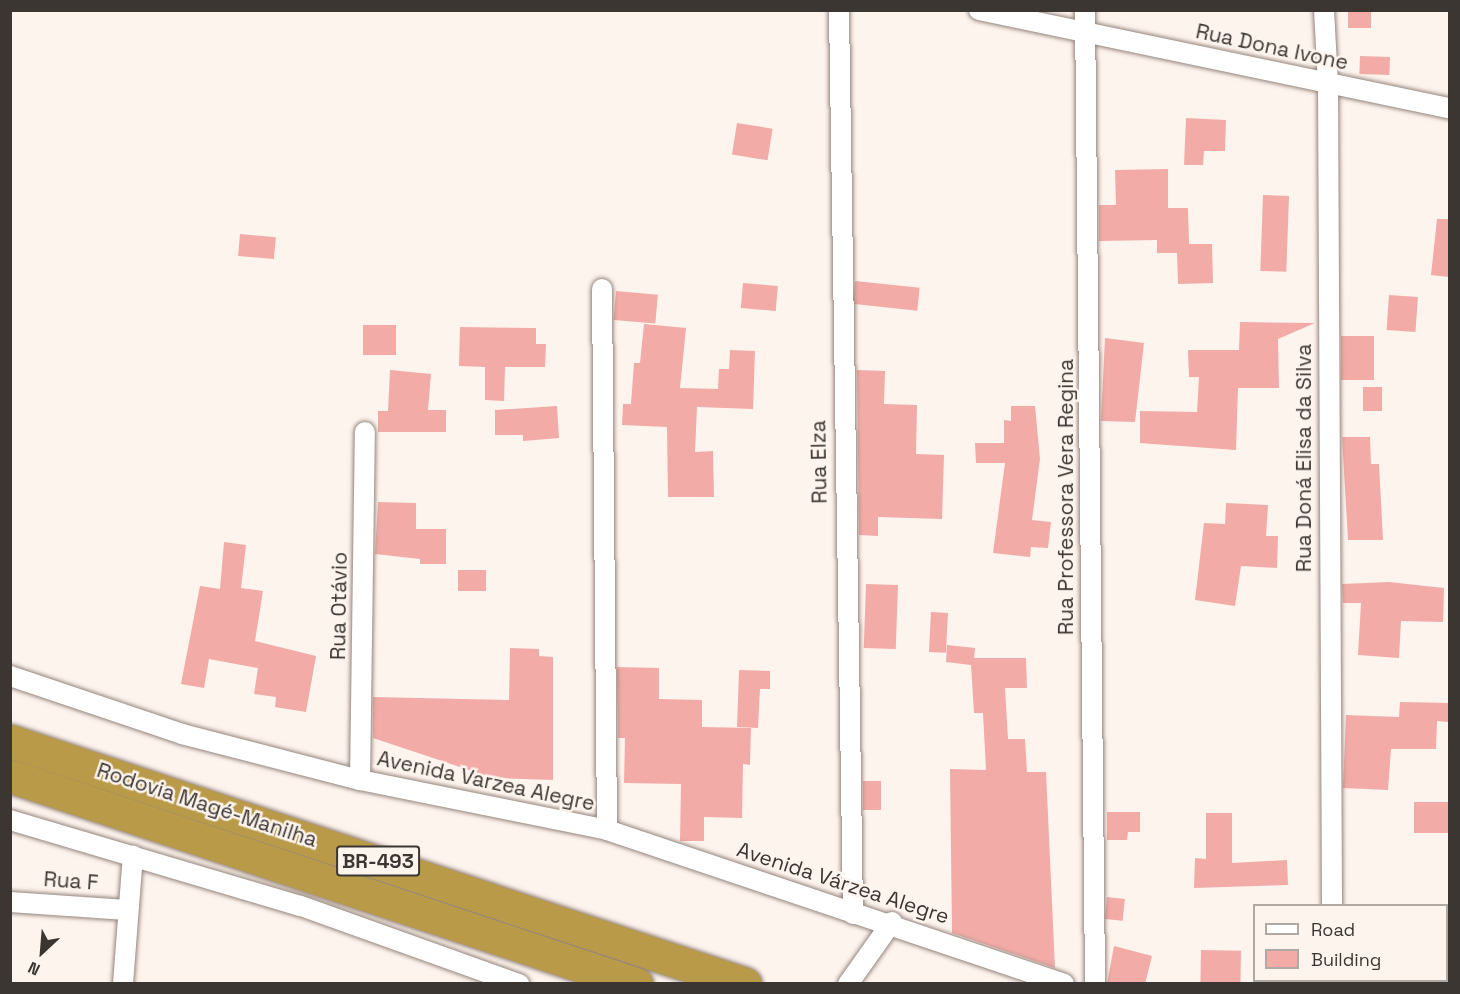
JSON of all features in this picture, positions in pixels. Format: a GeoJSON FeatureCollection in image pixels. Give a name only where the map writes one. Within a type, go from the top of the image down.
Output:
{"type":"FeatureCollection","features":[{"type":"Feature","properties":{"kind":"highway","name":"Rodovia Magé-Manilha"},"geometry":{"type":"LineString","coordinates":[[10,741],[745,984]]}},
{"type":"Feature","properties":{"kind":"highway","name":"Rodovia Magé-Manilha"},"geometry":{"type":"LineString","coordinates":[[10,776],[636,984]]}},
{"type":"Feature","properties":{"kind":"street","name":"Rua Elza"},"geometry":{"type":"LineString","coordinates":[[839,10],[853,914]]}},
{"type":"Feature","properties":{"kind":"street","name":"Rua Dona Ivone"},"geometry":{"type":"LineString","coordinates":[[979,10],[1449,108]]}},
{"type":"Feature","properties":{"kind":"street","name":"Rua Professora Vera Regina"},"geometry":{"type":"LineString","coordinates":[[1085,10],[1095,984]]}},
{"type":"Feature","properties":{"kind":"street","name":"Rua Doná Elisa da Silva"},"geometry":{"type":"LineString","coordinates":[[1324,10],[1328,84],[1332,904]]}},
{"type":"Feature","properties":{"kind":"street","name":"Avenida Varzea Alegre"},"geometry":{"type":"LineString","coordinates":[[10,676],[182,734],[360,780],[607,830],[602,289]]}},
{"type":"Feature","properties":{"kind":"street","name":"Rua Otávio"},"geometry":{"type":"LineString","coordinates":[[360,780],[365,432]]}},
{"type":"Feature","properties":{"kind":"street"},"geometry":{"type":"LineString","coordinates":[[10,820],[302,906],[519,984]]}},
{"type":"Feature","properties":{"kind":"street","name":"Avenida Várzea Alegre"},"geometry":{"type":"LineString","coordinates":[[607,830],[853,914],[892,922],[1064,984]]}},
{"type":"Feature","properties":{"kind":"street"},"geometry":{"type":"LineString","coordinates":[[123,984],[133,855]]}},
{"type":"Feature","properties":{"kind":"street","name":"Rua F"},"geometry":{"type":"LineString","coordinates":[[10,902],[127,910]]}},
{"type":"Feature","properties":{"kind":"street"},"geometry":{"type":"LineString","coordinates":[[848,984],[892,922]]}},
{"type":"Feature","properties":{"kind":"building"},"geometry":{"type":"Polygon","coordinates":[[[1348,10],[1371,10],[1371,28],[1348,28],[1348,10]]]}},
{"type":"Feature","properties":{"kind":"building"},"geometry":{"type":"Polygon","coordinates":[[[1360,56],[1390,57],[1389,75],[1359,74],[1360,56]]]}},
{"type":"Feature","properties":{"kind":"building"},"geometry":{"type":"Polygon","coordinates":[[[1186,118],[1226,120],[1225,151],[1204,151],[1203,165],[1184,165],[1186,118]]]}},
{"type":"Feature","properties":{"kind":"building"},"geometry":{"type":"Polygon","coordinates":[[[737,123],[773,129],[768,160],[732,155],[737,123]]]}},
{"type":"Feature","properties":{"kind":"building"},"geometry":{"type":"Polygon","coordinates":[[[1168,169],[1168,208],[1188,208],[1189,244],[1212,244],[1213,283],[1178,284],[1177,253],[1157,253],[1157,240],[1099,241],[1099,205],[1116,205],[1115,170],[1168,169]]]}},
{"type":"Feature","properties":{"kind":"building"},"geometry":{"type":"Polygon","coordinates":[[[1263,195],[1289,196],[1286,272],[1260,271],[1263,195]]]}},
{"type":"Feature","properties":{"kind":"building"},"geometry":{"type":"Polygon","coordinates":[[[1437,219],[1449,219],[1449,277],[1431,275],[1437,219]]]}},
{"type":"Feature","properties":{"kind":"building"},"geometry":{"type":"Polygon","coordinates":[[[240,234],[276,237],[274,259],[238,256],[240,234]]]}},
{"type":"Feature","properties":{"kind":"building"},"geometry":{"type":"Polygon","coordinates":[[[855,281],[920,288],[917,311],[853,304],[855,281]]]}},
{"type":"Feature","properties":{"kind":"building"},"geometry":{"type":"Polygon","coordinates":[[[743,283],[778,286],[776,311],[741,308],[743,283]]]}},
{"type":"Feature","properties":{"kind":"building"},"geometry":{"type":"Polygon","coordinates":[[[616,291],[658,295],[655,324],[613,320],[616,291]]]}},
{"type":"Feature","properties":{"kind":"building"},"geometry":{"type":"Polygon","coordinates":[[[1389,295],[1418,297],[1415,332],[1387,330],[1389,295]]]}},
{"type":"Feature","properties":{"kind":"building"},"geometry":{"type":"Polygon","coordinates":[[[1240,322],[1315,323],[1278,339],[1279,388],[1238,388],[1236,450],[1140,443],[1140,411],[1197,412],[1199,377],[1189,377],[1188,350],[1239,350],[1240,322]]]}},
{"type":"Feature","properties":{"kind":"building"},"geometry":{"type":"Polygon","coordinates":[[[644,324],[686,328],[680,388],[718,389],[719,369],[729,369],[730,350],[755,351],[753,409],[697,407],[695,452],[713,451],[714,497],[668,497],[667,427],[622,425],[623,404],[631,404],[634,363],[640,363],[644,324]]]}},
{"type":"Feature","properties":{"kind":"building"},"geometry":{"type":"Polygon","coordinates":[[[363,325],[396,325],[396,355],[363,355],[363,325]]]}},
{"type":"Feature","properties":{"kind":"building"},"geometry":{"type":"Polygon","coordinates":[[[460,327],[536,328],[536,344],[546,344],[545,367],[505,367],[504,401],[485,400],[485,367],[459,366],[460,327]]]}},
{"type":"Feature","properties":{"kind":"building"},"geometry":{"type":"Polygon","coordinates":[[[1341,336],[1374,336],[1374,380],[1341,380],[1341,336]]]}},
{"type":"Feature","properties":{"kind":"building"},"geometry":{"type":"Polygon","coordinates":[[[1105,338],[1144,343],[1135,422],[1101,421],[1105,338]]]}},
{"type":"Feature","properties":{"kind":"building"},"geometry":{"type":"Polygon","coordinates":[[[390,370],[431,374],[428,410],[446,410],[446,432],[378,432],[378,411],[388,411],[390,370]]]}},
{"type":"Feature","properties":{"kind":"building"},"geometry":{"type":"Polygon","coordinates":[[[857,370],[885,371],[884,404],[917,405],[916,454],[944,455],[942,519],[878,517],[878,536],[859,535],[857,370]]]}},
{"type":"Feature","properties":{"kind":"building"},"geometry":{"type":"Polygon","coordinates":[[[1363,387],[1382,387],[1382,411],[1363,411],[1363,387]]]}},
{"type":"Feature","properties":{"kind":"building"},"geometry":{"type":"Polygon","coordinates":[[[557,406],[559,438],[523,441],[523,435],[495,435],[495,410],[557,406]]]}},
{"type":"Feature","properties":{"kind":"building"},"geometry":{"type":"Polygon","coordinates":[[[1011,406],[1035,406],[1040,459],[1032,520],[1051,522],[1048,548],[1031,547],[1030,557],[993,553],[1005,463],[976,463],[975,443],[1004,443],[1004,420],[1011,421],[1011,406]]]}},
{"type":"Feature","properties":{"kind":"building"},"geometry":{"type":"Polygon","coordinates":[[[1342,437],[1370,437],[1371,464],[1379,464],[1383,540],[1348,540],[1342,437]]]}},
{"type":"Feature","properties":{"kind":"building"},"geometry":{"type":"Polygon","coordinates":[[[378,502],[416,503],[416,529],[446,529],[446,564],[420,564],[420,559],[375,554],[378,502]]]}},
{"type":"Feature","properties":{"kind":"building"},"geometry":{"type":"Polygon","coordinates":[[[1226,503],[1268,505],[1266,536],[1278,536],[1277,568],[1241,566],[1235,606],[1195,600],[1204,523],[1225,524],[1226,503]]]}},
{"type":"Feature","properties":{"kind":"building"},"geometry":{"type":"Polygon","coordinates":[[[224,542],[246,545],[241,588],[263,591],[255,641],[316,656],[306,712],[275,707],[276,697],[254,694],[258,668],[209,659],[204,688],[181,684],[200,586],[220,589],[224,542]]]}},
{"type":"Feature","properties":{"kind":"building"},"geometry":{"type":"Polygon","coordinates":[[[458,570],[486,570],[486,591],[458,591],[458,570]]]}},
{"type":"Feature","properties":{"kind":"building"},"geometry":{"type":"Polygon","coordinates":[[[1389,582],[1444,588],[1443,622],[1401,621],[1399,658],[1358,655],[1361,603],[1343,603],[1342,584],[1389,582]]]}},
{"type":"Feature","properties":{"kind":"building"},"geometry":{"type":"Polygon","coordinates":[[[866,584],[898,585],[896,649],[864,648],[866,584]]]}},
{"type":"Feature","properties":{"kind":"building"},"geometry":{"type":"Polygon","coordinates":[[[931,612],[948,613],[946,653],[929,652],[931,612]]]}},
{"type":"Feature","properties":{"kind":"building"},"geometry":{"type":"Polygon","coordinates":[[[947,645],[975,648],[974,658],[1026,658],[1027,688],[1005,688],[1008,739],[1025,739],[1027,772],[1046,772],[1055,968],[952,933],[950,769],[986,770],[983,713],[974,713],[971,665],[946,662],[947,645]]]}},
{"type":"Feature","properties":{"kind":"building"},"geometry":{"type":"Polygon","coordinates":[[[510,648],[539,649],[539,656],[553,657],[553,780],[493,778],[373,738],[373,697],[509,700],[510,648]]]}},
{"type":"Feature","properties":{"kind":"building"},"geometry":{"type":"Polygon","coordinates":[[[617,667],[659,668],[659,699],[702,700],[702,727],[751,728],[750,765],[743,764],[742,818],[704,817],[704,841],[680,841],[681,784],[624,783],[625,738],[618,738],[617,667]]]}},
{"type":"Feature","properties":{"kind":"building"},"geometry":{"type":"Polygon","coordinates":[[[739,670],[770,671],[770,689],[760,689],[758,728],[737,727],[739,670]]]}},
{"type":"Feature","properties":{"kind":"building"},"geometry":{"type":"Polygon","coordinates":[[[1400,702],[1449,703],[1449,722],[1437,721],[1436,749],[1391,749],[1388,790],[1343,788],[1346,715],[1399,717],[1400,702]]]}},
{"type":"Feature","properties":{"kind":"building"},"geometry":{"type":"Polygon","coordinates":[[[863,781],[881,781],[881,810],[863,810],[863,781]]]}},
{"type":"Feature","properties":{"kind":"building"},"geometry":{"type":"Polygon","coordinates":[[[1414,802],[1449,802],[1449,833],[1414,833],[1414,802]]]}},
{"type":"Feature","properties":{"kind":"building"},"geometry":{"type":"Polygon","coordinates":[[[1107,812],[1140,812],[1140,832],[1128,832],[1127,840],[1107,840],[1107,812]]]}},
{"type":"Feature","properties":{"kind":"building"},"geometry":{"type":"Polygon","coordinates":[[[1206,813],[1232,813],[1232,863],[1287,860],[1288,885],[1194,888],[1195,858],[1206,859],[1206,813]]]}},
{"type":"Feature","properties":{"kind":"building"},"geometry":{"type":"Polygon","coordinates":[[[1107,897],[1125,899],[1123,921],[1105,919],[1107,897]]]}},
{"type":"Feature","properties":{"kind":"building"},"geometry":{"type":"Polygon","coordinates":[[[1114,946],[1152,956],[1145,984],[1107,984],[1114,946]]]}},
{"type":"Feature","properties":{"kind":"building"},"geometry":{"type":"Polygon","coordinates":[[[1201,950],[1241,951],[1240,984],[1200,983],[1201,950]]]}}]}
